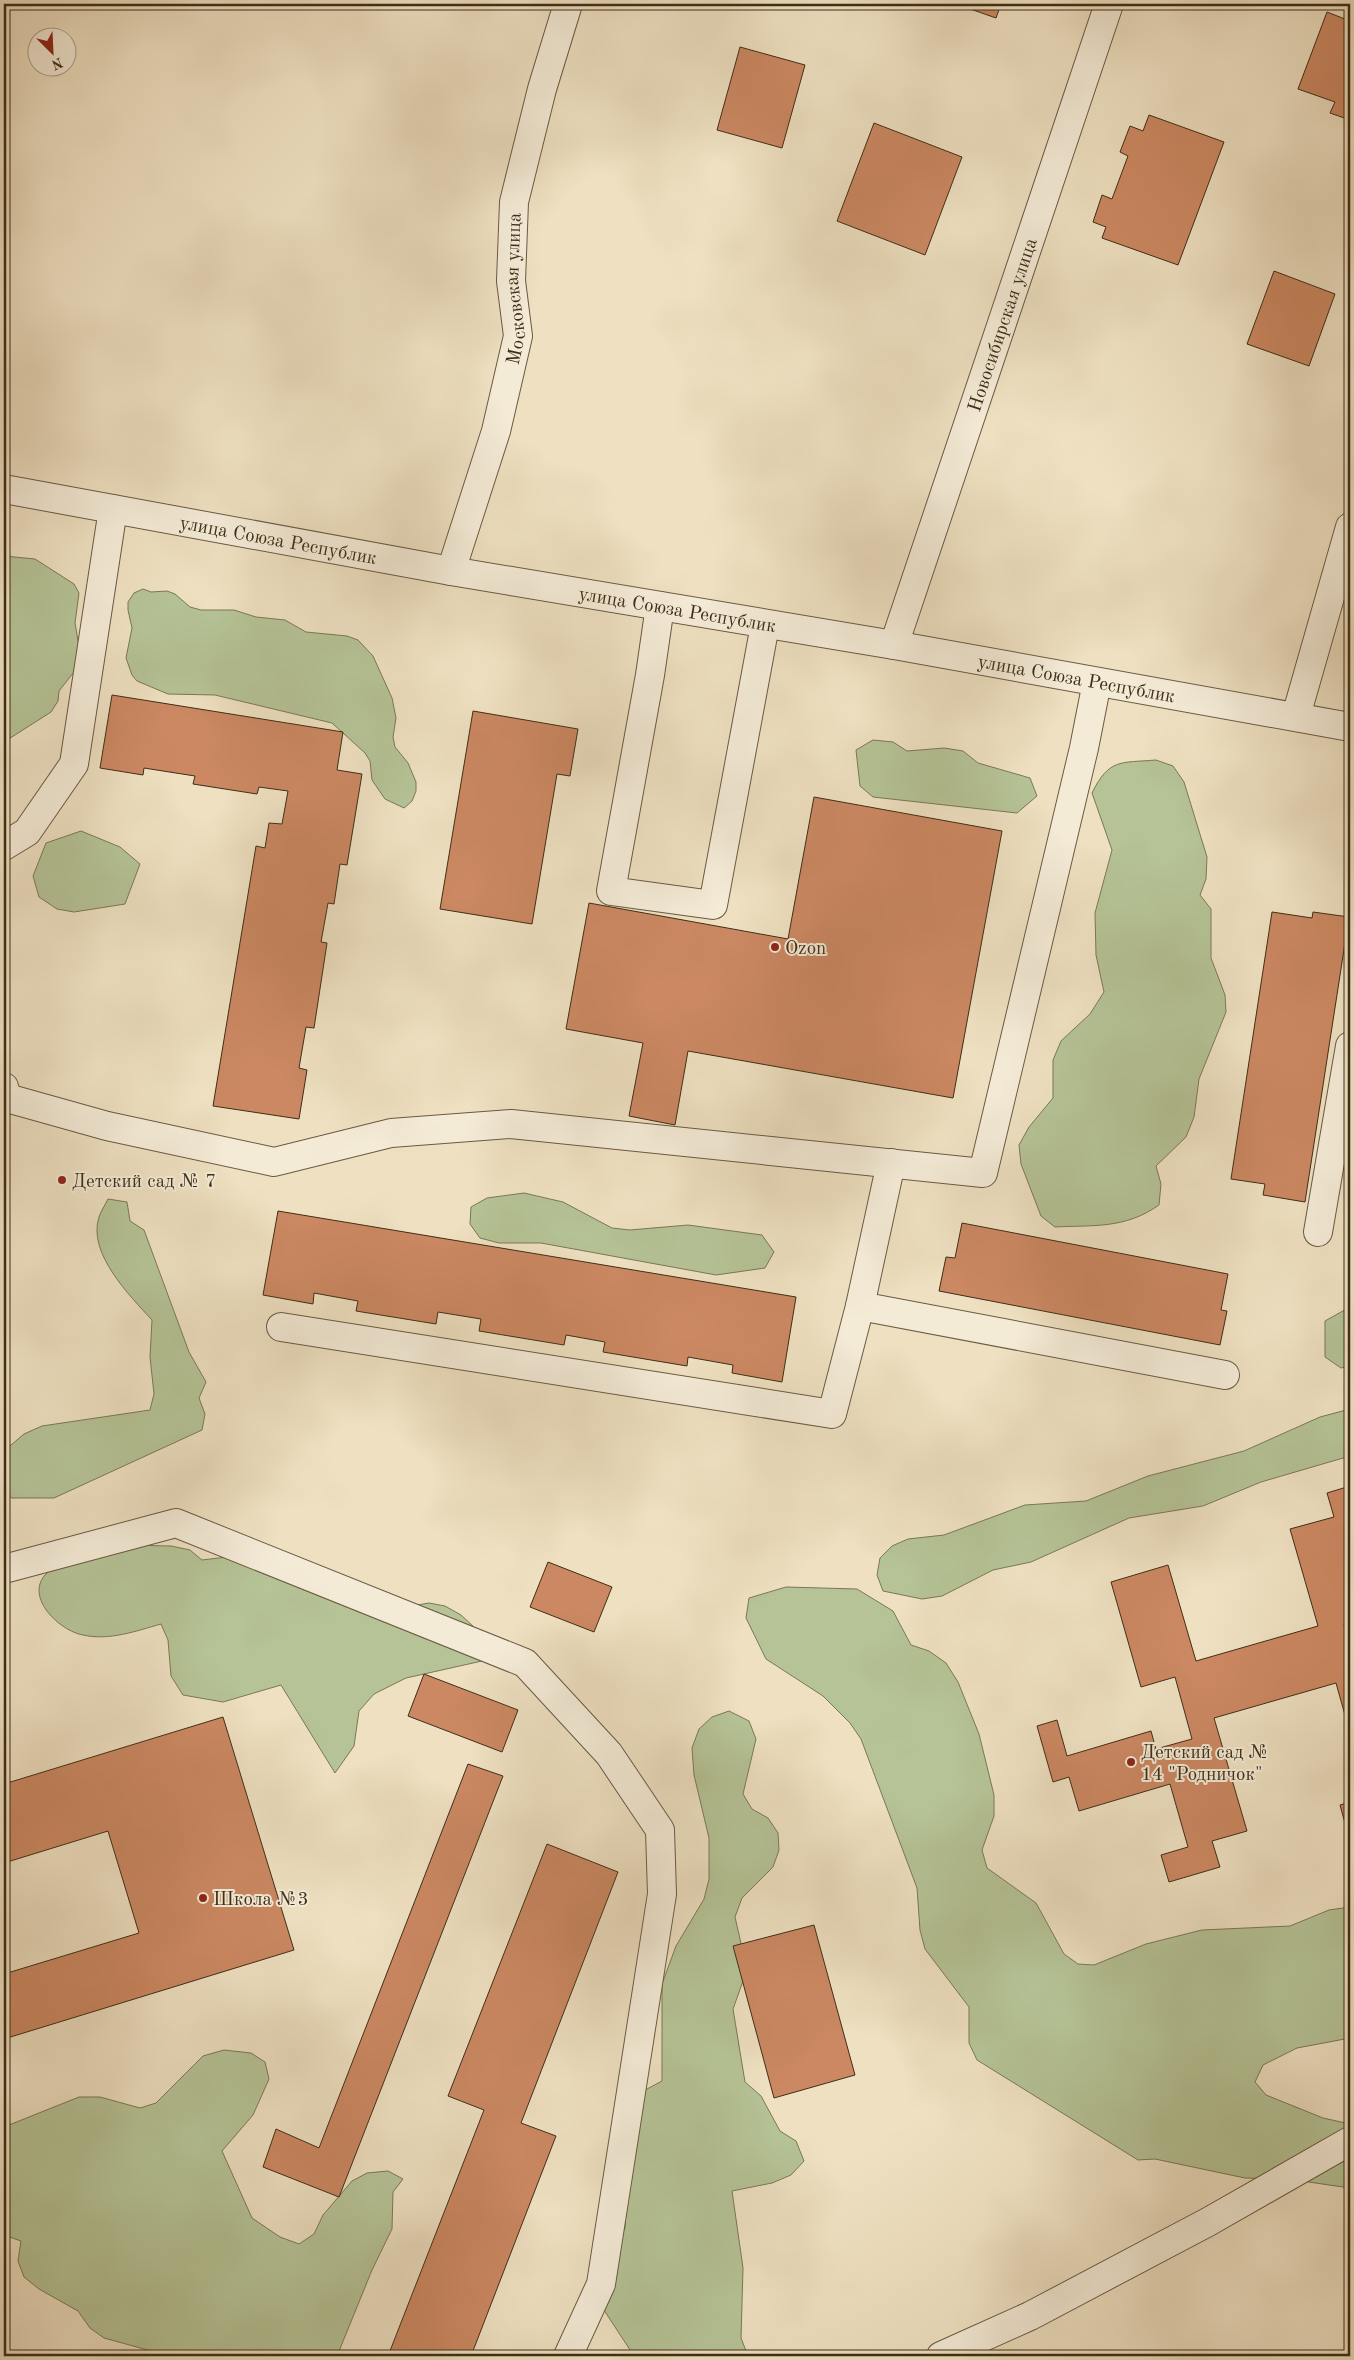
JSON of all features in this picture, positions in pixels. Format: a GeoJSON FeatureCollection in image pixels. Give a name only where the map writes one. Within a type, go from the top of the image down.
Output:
{"type":"FeatureCollection","features":[{"type":"Feature","properties":{"kind":"street","name":"Московская улица"},"geometry":{"type":"LineString","coordinates":[[451,571],[496,431],[518,336],[511,281],[514,202],[542,88],[568,4]]}},
{"type":"Feature","properties":{"kind":"street","name":"Новосибирская улица"},"geometry":{"type":"LineString","coordinates":[[894,645],[1109,4]]}},
{"type":"Feature","properties":{"kind":"street","name":"улица Союза Республик"},"geometry":{"type":"LineString","coordinates":[[4,489],[451,571],[765,625],[894,645],[1350,727]]}},
{"type":"Feature","properties":{"kind":"street"},"geometry":{"type":"LineString","coordinates":[[4,846],[27,832],[74,764],[114,509]]}},
{"type":"Feature","properties":{"kind":"street"},"geometry":{"type":"LineString","coordinates":[[1296,716],[1350,527]]}},
{"type":"Feature","properties":{"kind":"street"},"geometry":{"type":"LineString","coordinates":[[660,606],[650,675],[611,891],[713,905],[765,625]]}},
{"type":"Feature","properties":{"kind":"street"},"geometry":{"type":"LineString","coordinates":[[4,1087],[7,1098],[98,1123],[274,1162],[391,1133],[511,1124],[983,1172],[1084,748],[1096,682]]}},
{"type":"Feature","properties":{"kind":"street"},"geometry":{"type":"LineString","coordinates":[[1318,1232],[1350,1046]]}},
{"type":"Feature","properties":{"kind":"street"},"geometry":{"type":"LineString","coordinates":[[282,1327],[832,1414],[860,1306],[891,1163]]}},
{"type":"Feature","properties":{"kind":"street"},"geometry":{"type":"LineString","coordinates":[[860,1306],[1225,1375]]}},
{"type":"Feature","properties":{"kind":"street"},"geometry":{"type":"LineString","coordinates":[[4,1569],[176,1523],[525,1663],[609,1754],[660,1830],[662,1894],[601,2284],[568,2356]]}},
{"type":"Feature","properties":{"kind":"street"},"geometry":{"type":"LineString","coordinates":[[941,2356],[1030,2316],[1208,2222],[1350,2141]]}},
{"type":"Feature","properties":{"kind":"green space"},"geometry":{"type":"Polygon","coordinates":[[[4,556],[35,559],[74,584],[79,593],[75,623],[81,658],[77,668],[59,691],[58,701],[51,712],[4,742],[4,556]]]}},
{"type":"Feature","properties":{"kind":"green space"},"geometry":{"type":"Polygon","coordinates":[[[143,589],[151,592],[167,591],[175,594],[190,607],[201,610],[234,610],[256,617],[285,620],[306,632],[347,636],[358,640],[373,656],[392,698],[396,718],[393,737],[395,747],[408,763],[416,782],[416,791],[412,801],[404,808],[385,799],[372,780],[370,761],[365,753],[332,723],[215,695],[168,694],[137,681],[132,675],[126,658],[132,628],[128,602],[134,593],[143,589]]]}},
{"type":"Feature","properties":{"kind":"green space"},"geometry":{"type":"Polygon","coordinates":[[[873,740],[893,742],[907,751],[944,748],[963,751],[978,763],[1030,778],[1037,796],[1017,813],[873,797],[860,786],[856,750],[873,740]]]}},
{"type":"Feature","properties":{"kind":"green space"},"geometry":{"type":"Polygon","coordinates":[[[1156,760],[1173,766],[1184,782],[1207,857],[1206,879],[1200,895],[1211,909],[1211,958],[1225,995],[1226,1012],[1199,1079],[1194,1117],[1186,1137],[1156,1166],[1161,1184],[1159,1205],[1146,1213],[1121,1222],[1055,1227],[1041,1216],[1021,1164],[1019,1145],[1029,1127],[1053,1098],[1053,1060],[1061,1041],[1090,1014],[1104,992],[1096,955],[1095,913],[1112,850],[1092,793],[1104,774],[1117,764],[1156,760]]]}},
{"type":"Feature","properties":{"kind":"green space"},"geometry":{"type":"Polygon","coordinates":[[[81,831],[120,847],[140,864],[125,904],[74,912],[57,909],[39,897],[33,876],[46,843],[81,831]]]}},
{"type":"Feature","properties":{"kind":"green space"},"geometry":{"type":"Polygon","coordinates":[[[524,1193],[563,1202],[612,1228],[630,1230],[688,1225],[762,1235],[774,1252],[765,1268],[716,1275],[541,1243],[499,1243],[480,1238],[470,1224],[471,1207],[487,1198],[524,1193]]]}},
{"type":"Feature","properties":{"kind":"green space"},"geometry":{"type":"Polygon","coordinates":[[[108,1199],[127,1202],[130,1221],[144,1230],[189,1352],[206,1382],[199,1398],[205,1414],[202,1430],[54,1498],[12,1498],[4,1494],[4,1451],[24,1434],[42,1426],[150,1410],[154,1394],[150,1357],[152,1320],[122,1286],[105,1259],[99,1245],[97,1231],[99,1217],[108,1199]]]}},
{"type":"Feature","properties":{"kind":"green space"},"geometry":{"type":"Polygon","coordinates":[[[1350,1307],[1350,1366],[1341,1368],[1325,1357],[1325,1321],[1350,1307]]]}},
{"type":"Feature","properties":{"kind":"green space"},"geometry":{"type":"Polygon","coordinates":[[[1350,1409],[1350,1456],[1261,1482],[1203,1506],[1129,1518],[1031,1562],[993,1570],[942,1596],[922,1599],[883,1591],[877,1575],[880,1558],[892,1546],[908,1539],[944,1535],[1025,1505],[1086,1501],[1148,1476],[1244,1451],[1320,1417],[1350,1409]]]}},
{"type":"Feature","properties":{"kind":"green space"},"geometry":{"type":"Polygon","coordinates":[[[102,1546],[171,1546],[190,1550],[202,1560],[235,1556],[388,1610],[429,1603],[445,1606],[461,1615],[474,1627],[483,1644],[482,1661],[406,1678],[374,1694],[359,1711],[354,1746],[335,1773],[281,1685],[223,1702],[183,1695],[171,1676],[168,1640],[161,1624],[113,1636],[93,1637],[74,1632],[65,1627],[48,1612],[42,1603],[39,1594],[40,1584],[45,1575],[75,1555],[102,1546]]]}},
{"type":"Feature","properties":{"kind":"green space"},"geometry":{"type":"Polygon","coordinates":[[[786,1587],[857,1589],[893,1611],[911,1645],[929,1651],[946,1663],[958,1682],[979,1734],[994,1795],[994,1816],[982,1850],[987,1868],[1036,1903],[1064,1954],[1078,1964],[1094,1965],[1146,1944],[1202,1930],[1290,1926],[1329,1910],[1350,1907],[1350,2038],[1297,2048],[1263,2065],[1255,2082],[1266,2095],[1323,2118],[1350,2124],[1350,2188],[1288,2179],[1245,2178],[1155,2159],[1138,2160],[977,2060],[969,2043],[969,2007],[925,1949],[920,1930],[917,1888],[861,1739],[850,1723],[823,1696],[766,1659],[746,1618],[749,1598],[786,1587]]]}},
{"type":"Feature","properties":{"kind":"green space"},"geometry":{"type":"Polygon","coordinates":[[[729,1711],[749,1721],[756,1739],[743,1794],[752,1809],[768,1818],[778,1833],[779,1850],[773,1867],[742,1898],[735,1917],[747,1970],[733,2009],[745,2082],[761,2096],[780,2131],[796,2141],[804,2161],[791,2175],[772,2183],[732,2191],[743,2268],[741,2338],[748,2356],[634,2356],[602,2307],[601,2284],[625,2228],[632,2097],[662,2081],[662,1984],[676,1946],[704,1899],[709,1879],[709,1838],[694,1775],[692,1748],[699,1729],[712,1717],[729,1711]]]}},
{"type":"Feature","properties":{"kind":"green space"},"geometry":{"type":"Polygon","coordinates":[[[224,2050],[251,2053],[265,2062],[269,2079],[253,2115],[222,2151],[252,2218],[280,2237],[299,2244],[314,2234],[323,2215],[352,2181],[367,2173],[388,2171],[403,2179],[393,2192],[392,2229],[372,2270],[337,2356],[160,2356],[155,2352],[104,2338],[90,2328],[78,2311],[39,2289],[24,2277],[18,2261],[21,2241],[4,2235],[4,2127],[79,2097],[100,2097],[140,2108],[156,2103],[203,2056],[224,2050]]]}},
{"type":"Feature","properties":{"kind":"building"},"geometry":{"type":"Polygon","coordinates":[[[956,4],[1001,4],[996,18],[956,4]]]}},
{"type":"Feature","properties":{"kind":"building"},"geometry":{"type":"Polygon","coordinates":[[[1327,12],[1350,21],[1350,120],[1330,113],[1335,102],[1298,89],[1327,12]]]}},
{"type":"Feature","properties":{"kind":"building"},"geometry":{"type":"Polygon","coordinates":[[[740,47],[805,65],[782,148],[717,130],[740,47]]]}},
{"type":"Feature","properties":{"kind":"building"},"geometry":{"type":"Polygon","coordinates":[[[1149,115],[1224,142],[1178,265],[1102,238],[1106,227],[1093,222],[1102,195],[1112,199],[1128,156],[1120,152],[1130,126],[1143,131],[1149,115]]]}},
{"type":"Feature","properties":{"kind":"building"},"geometry":{"type":"Polygon","coordinates":[[[874,123],[962,157],[925,255],[837,221],[874,123]]]}},
{"type":"Feature","properties":{"kind":"building"},"geometry":{"type":"Polygon","coordinates":[[[1274,271],[1335,294],[1309,366],[1247,344],[1274,271]]]}},
{"type":"Feature","properties":{"kind":"building"},"geometry":{"type":"Polygon","coordinates":[[[112,695],[343,732],[337,770],[362,774],[347,865],[340,864],[334,904],[328,903],[321,942],[327,943],[314,1028],[306,1027],[299,1068],[307,1070],[299,1119],[213,1106],[256,846],[265,848],[269,823],[282,824],[288,791],[259,787],[257,794],[193,784],[195,776],[144,768],[143,775],[100,768],[112,695]]]}},
{"type":"Feature","properties":{"kind":"building"},"geometry":{"type":"Polygon","coordinates":[[[473,711],[578,729],[570,776],[557,774],[532,924],[440,909],[473,711]]]}},
{"type":"Feature","properties":{"kind":"building"},"geometry":{"type":"Polygon","coordinates":[[[814,797],[1002,831],[953,1098],[688,1051],[675,1125],[629,1116],[643,1043],[566,1029],[589,903],[788,939],[814,797]]]}},
{"type":"Feature","properties":{"kind":"building"},"geometry":{"type":"Polygon","coordinates":[[[1272,912],[1312,918],[1313,912],[1349,917],[1305,1202],[1263,1195],[1265,1184],[1231,1179],[1272,912]]]}},
{"type":"Feature","properties":{"kind":"building"},"geometry":{"type":"Polygon","coordinates":[[[278,1211],[796,1297],[782,1382],[732,1373],[733,1365],[688,1357],[687,1366],[603,1352],[605,1342],[566,1335],[564,1345],[479,1331],[481,1319],[438,1312],[436,1324],[356,1311],[358,1301],[314,1293],[313,1304],[263,1295],[278,1211]]]}},
{"type":"Feature","properties":{"kind":"building"},"geometry":{"type":"Polygon","coordinates":[[[962,1223],[1228,1274],[1221,1310],[1227,1311],[1220,1345],[939,1291],[946,1257],[955,1258],[962,1223]]]}},
{"type":"Feature","properties":{"kind":"building"},"geometry":{"type":"Polygon","coordinates":[[[1350,1486],[1350,1511],[1347,1512],[1350,1525],[1350,1622],[1344,1624],[1350,1645],[1350,1733],[1336,1683],[1214,1718],[1247,1831],[1212,1841],[1220,1867],[1169,1882],[1161,1855],[1188,1847],[1170,1784],[1079,1811],[1069,1777],[1053,1782],[1037,1726],[1057,1720],[1067,1756],[1151,1731],[1156,1749],[1192,1739],[1175,1677],[1141,1687],[1111,1582],[1168,1565],[1196,1661],[1318,1626],[1290,1529],[1334,1517],[1327,1493],[1350,1486]]]}},
{"type":"Feature","properties":{"kind":"building"},"geometry":{"type":"Polygon","coordinates":[[[548,1562],[612,1587],[594,1632],[530,1607],[548,1562]]]}},
{"type":"Feature","properties":{"kind":"building"},"geometry":{"type":"Polygon","coordinates":[[[424,1674],[518,1710],[502,1752],[408,1716],[424,1674]]]}},
{"type":"Feature","properties":{"kind":"building","name":"Школа №3"},"geometry":{"type":"Polygon","coordinates":[[[223,1717],[294,1950],[4,2039],[4,1974],[139,1933],[108,1831],[4,1863],[4,1784],[223,1717]]]}},
{"type":"Feature","properties":{"kind":"building"},"geometry":{"type":"Polygon","coordinates":[[[468,1764],[503,1776],[339,2197],[263,2167],[276,2129],[319,2148],[468,1764]]]}},
{"type":"Feature","properties":{"kind":"building"},"geometry":{"type":"Polygon","coordinates":[[[1350,1802],[1350,1826],[1346,1827],[1340,1805],[1350,1802]]]}},
{"type":"Feature","properties":{"kind":"building"},"geometry":{"type":"Polygon","coordinates":[[[547,1844],[618,1872],[521,2123],[556,2136],[471,2356],[388,2356],[484,2110],[448,2096],[547,1844]]]}},
{"type":"Feature","properties":{"kind":"building"},"geometry":{"type":"Polygon","coordinates":[[[814,1925],[855,2075],[774,2098],[733,1946],[814,1925]]]}},
{"type":"Feature","properties":{"kind":"place","name":"Ozon"},"geometry":{"type":"Point","coordinates":[775,947]}},
{"type":"Feature","properties":{"kind":"place","name":"Детский сад № 7"},"geometry":{"type":"Point","coordinates":[62,1180]}},
{"type":"Feature","properties":{"kind":"place","name":"Детский сад № 14 \"Родничок\""},"geometry":{"type":"Point","coordinates":[1131,1762]}},
{"type":"Feature","properties":{"kind":"place","name":"Школа №3"},"geometry":{"type":"Point","coordinates":[203,1898]}}]}
